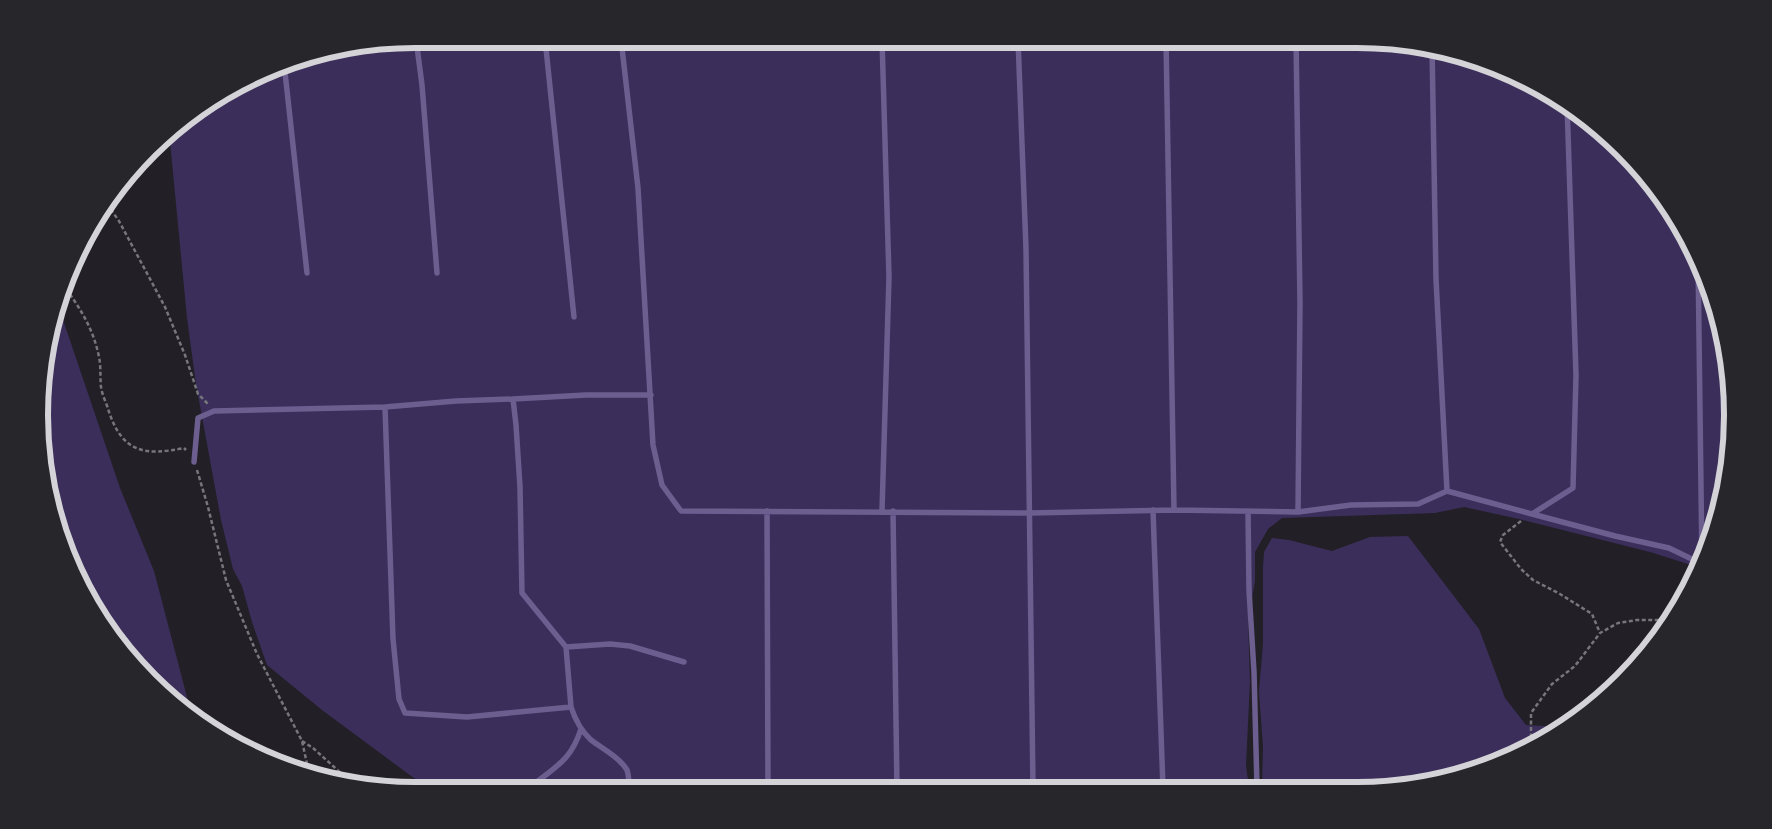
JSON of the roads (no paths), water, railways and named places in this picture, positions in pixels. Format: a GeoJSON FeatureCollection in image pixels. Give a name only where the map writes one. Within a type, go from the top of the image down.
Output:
{"type":"FeatureCollection","features":[{"type":"Feature","properties":{"kind":"lane"},"geometry":{"type":"LineString","coordinates":[[417,48],[422,84],[437,273]]}},
{"type":"Feature","properties":{"kind":"lane"},"geometry":{"type":"LineString","coordinates":[[546,48],[574,317]]}},
{"type":"Feature","properties":{"kind":"lane"},"geometry":{"type":"LineString","coordinates":[[622,48],[638,188],[653,445],[662,485],[681,511],[1030,513],[1174,510],[1298,512],[1352,505],[1418,504],[1447,491],[1615,536],[1669,548],[1695,560]]}},
{"type":"Feature","properties":{"kind":"lane"},"geometry":{"type":"LineString","coordinates":[[882,48],[889,276],[882,511]]}},
{"type":"Feature","properties":{"kind":"lane"},"geometry":{"type":"LineString","coordinates":[[1018,48],[1026,249],[1033,782]]}},
{"type":"Feature","properties":{"kind":"lane"},"geometry":{"type":"LineString","coordinates":[[1166,48],[1174,510]]}},
{"type":"Feature","properties":{"kind":"lane"},"geometry":{"type":"LineString","coordinates":[[1296,48],[1300,302],[1298,512]]}},
{"type":"Feature","properties":{"kind":"lane"},"geometry":{"type":"LineString","coordinates":[[1432,56],[1436,279],[1447,491]]}},
{"type":"Feature","properties":{"kind":"lane"},"geometry":{"type":"LineString","coordinates":[[285,71],[307,273]]}},
{"type":"Feature","properties":{"kind":"lane"},"geometry":{"type":"LineString","coordinates":[[1532,514],[1573,488],[1576,375],[1567,113]]}},
{"type":"Feature","properties":{"kind":"lane"},"geometry":{"type":"LineString","coordinates":[[1698,278],[1702,541]]}},
{"type":"Feature","properties":{"kind":"lane"},"geometry":{"type":"LineString","coordinates":[[194,462],[198,418],[214,411],[385,407],[456,401],[586,395],[651,395]]}},
{"type":"Feature","properties":{"kind":"lane"},"geometry":{"type":"LineString","coordinates":[[513,399],[519,478],[522,594],[566,646],[571,707],[581,729],[618,760],[628,771],[629,782]]}},
{"type":"Feature","properties":{"kind":"lane"},"geometry":{"type":"LineString","coordinates":[[385,407],[393,639],[398,699],[405,713],[467,717],[571,707]]}},
{"type":"Feature","properties":{"kind":"lane"},"geometry":{"type":"LineString","coordinates":[[1153,510],[1163,782]]}},
{"type":"Feature","properties":{"kind":"lane"},"geometry":{"type":"LineString","coordinates":[[893,511],[897,782]]}},
{"type":"Feature","properties":{"kind":"lane"},"geometry":{"type":"LineString","coordinates":[[1248,511],[1249,590],[1254,672],[1257,782]]}},
{"type":"Feature","properties":{"kind":"lane"},"geometry":{"type":"LineString","coordinates":[[768,512],[768,782]]}},
{"type":"Feature","properties":{"kind":"lane"},"geometry":{"type":"LineString","coordinates":[[566,646],[610,644],[630,646],[684,662]]}},
{"type":"Feature","properties":{"kind":"lane"},"geometry":{"type":"LineString","coordinates":[[538,781],[560,765],[569,755],[581,729]]}}]}
